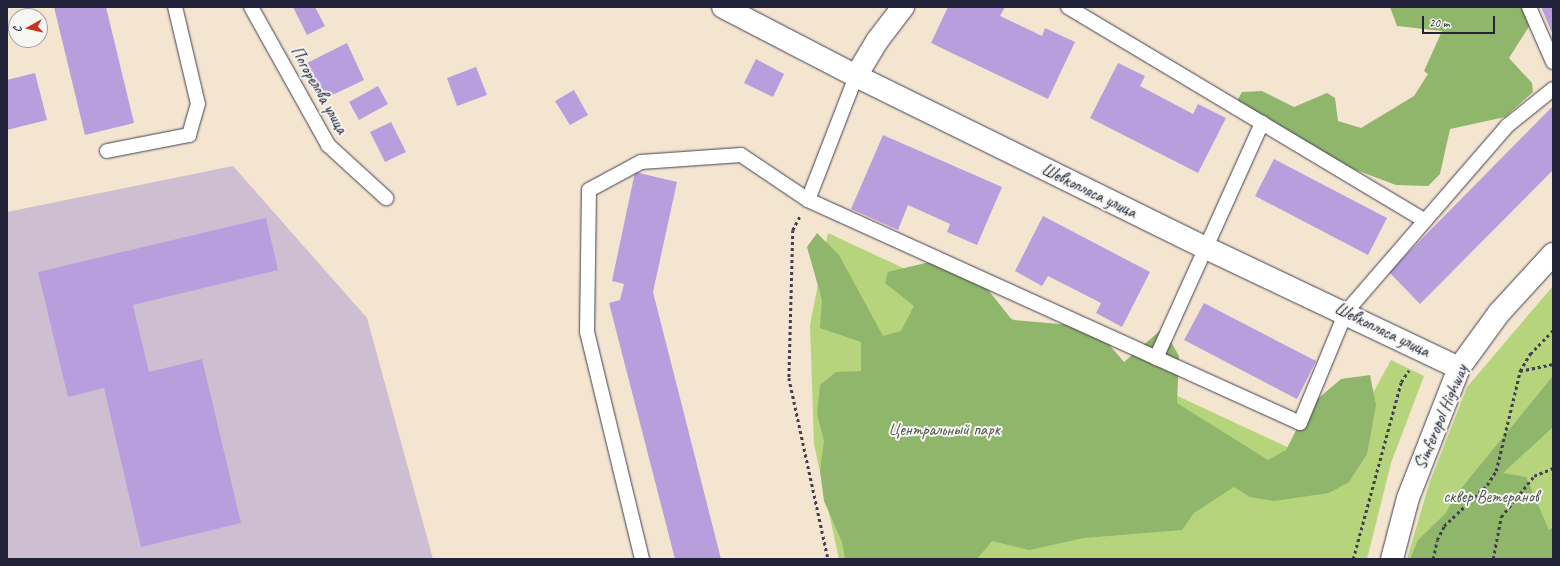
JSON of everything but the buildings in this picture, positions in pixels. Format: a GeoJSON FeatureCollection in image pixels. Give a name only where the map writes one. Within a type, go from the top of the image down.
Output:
{"type":"FeatureCollection","features":[{"type":"Feature","properties":{"kind":"street","name":"Шевкопляса улица"},"geometry":{"type":"LineString","coordinates":[[723,7],[856,76],[1204,247],[1346,312],[1459,368]]}},
{"type":"Feature","properties":{"kind":"street"},"geometry":{"type":"LineString","coordinates":[[856,76],[877,41],[903,7]]}},
{"type":"Feature","properties":{"kind":"street","name":"Simferopol Highway"},"geometry":{"type":"LineString","coordinates":[[1392,559],[1408,498],[1459,368],[1499,312],[1553,254]]}},
{"type":"Feature","properties":{"kind":"lane"},"geometry":{"type":"LineString","coordinates":[[107,151],[189,135],[198,104],[175,7]]}},
{"type":"Feature","properties":{"kind":"lane","name":"Погорелова улица"},"geometry":{"type":"LineString","coordinates":[[251,7],[328,145],[386,198]]}},
{"type":"Feature","properties":{"kind":"lane"},"geometry":{"type":"LineString","coordinates":[[1068,7],[1425,221]]}},
{"type":"Feature","properties":{"kind":"lane"},"geometry":{"type":"LineString","coordinates":[[1529,7],[1553,62]]}},
{"type":"Feature","properties":{"kind":"lane"},"geometry":{"type":"LineString","coordinates":[[808,200],[856,76]]}},
{"type":"Feature","properties":{"kind":"lane"},"geometry":{"type":"LineString","coordinates":[[642,559],[587,332],[589,190],[641,162],[742,155],[808,200],[1300,423],[1346,312],[1507,126],[1553,88]]}},
{"type":"Feature","properties":{"kind":"lane"},"geometry":{"type":"LineString","coordinates":[[1156,358],[1204,247],[1262,123]]}},
{"type":"Feature","properties":{"kind":"path"},"geometry":{"type":"LineString","coordinates":[[808,200],[793,230],[789,378],[828,559]]}},
{"type":"Feature","properties":{"kind":"path"},"geometry":{"type":"LineString","coordinates":[[1433,559],[1437,540],[1444,526],[1487,485],[1496,471],[1520,371],[1530,354],[1553,330]]}},
{"type":"Feature","properties":{"kind":"path"},"geometry":{"type":"LineString","coordinates":[[1352,559],[1401,382],[1422,349]]}},
{"type":"Feature","properties":{"kind":"path"},"geometry":{"type":"LineString","coordinates":[[1520,371],[1553,364]]}},
{"type":"Feature","properties":{"kind":"path"},"geometry":{"type":"LineString","coordinates":[[1493,559],[1501,517],[1534,476],[1553,468]]}},
{"type":"Feature","properties":{"kind":"shaded area"},"geometry":{"type":"Polygon","coordinates":[[[233,166],[367,318],[433,559],[7,559],[7,212],[233,166]]]}},
{"type":"Feature","properties":{"kind":"green space"},"geometry":{"type":"Polygon","coordinates":[[[1390,7],[1522,7],[1530,25],[1509,58],[1532,83],[1533,92],[1505,117],[1450,129],[1440,174],[1428,186],[1396,185],[1287,144],[1231,112],[1242,92],[1262,91],[1294,107],[1327,93],[1335,98],[1338,121],[1361,128],[1414,96],[1428,74],[1424,71],[1442,31],[1397,26],[1390,7]]]}},
{"type":"Feature","properties":{"kind":"green space","name":"Центральный парк"},"geometry":{"type":"Polygon","coordinates":[[[817,233],[839,255],[883,336],[901,331],[914,306],[885,283],[888,272],[938,260],[985,286],[1012,320],[1094,327],[1124,362],[1163,328],[1179,356],[1177,403],[1268,460],[1286,450],[1308,407],[1341,379],[1370,375],[1376,405],[1367,454],[1349,482],[1329,493],[1274,501],[1250,497],[1234,487],[1194,513],[1182,530],[1084,538],[1029,550],[992,541],[977,559],[845,559],[842,542],[824,501],[820,471],[824,441],[817,414],[820,385],[836,372],[861,371],[861,342],[820,328],[822,300],[807,247],[817,233]]]}},
{"type":"Feature","properties":{"kind":"green space","name":"Центральный парк"},"geometry":{"type":"Polygon","coordinates":[[[828,233],[1332,468],[1391,360],[1424,376],[1391,463],[1367,559],[839,559],[814,444],[810,325],[828,233]]]}},
{"type":"Feature","properties":{"kind":"green space","name":"сквер Ветеранов"},"geometry":{"type":"Polygon","coordinates":[[[1553,286],[1553,522],[1544,559],[1407,559],[1429,484],[1467,387],[1553,286]]]}},
{"type":"Feature","properties":{"kind":"green space"},"geometry":{"type":"Polygon","coordinates":[[[1553,376],[1553,427],[1503,473],[1526,477],[1549,530],[1553,527],[1553,559],[1410,559],[1418,540],[1446,513],[1455,496],[1553,376]]]}}]}
